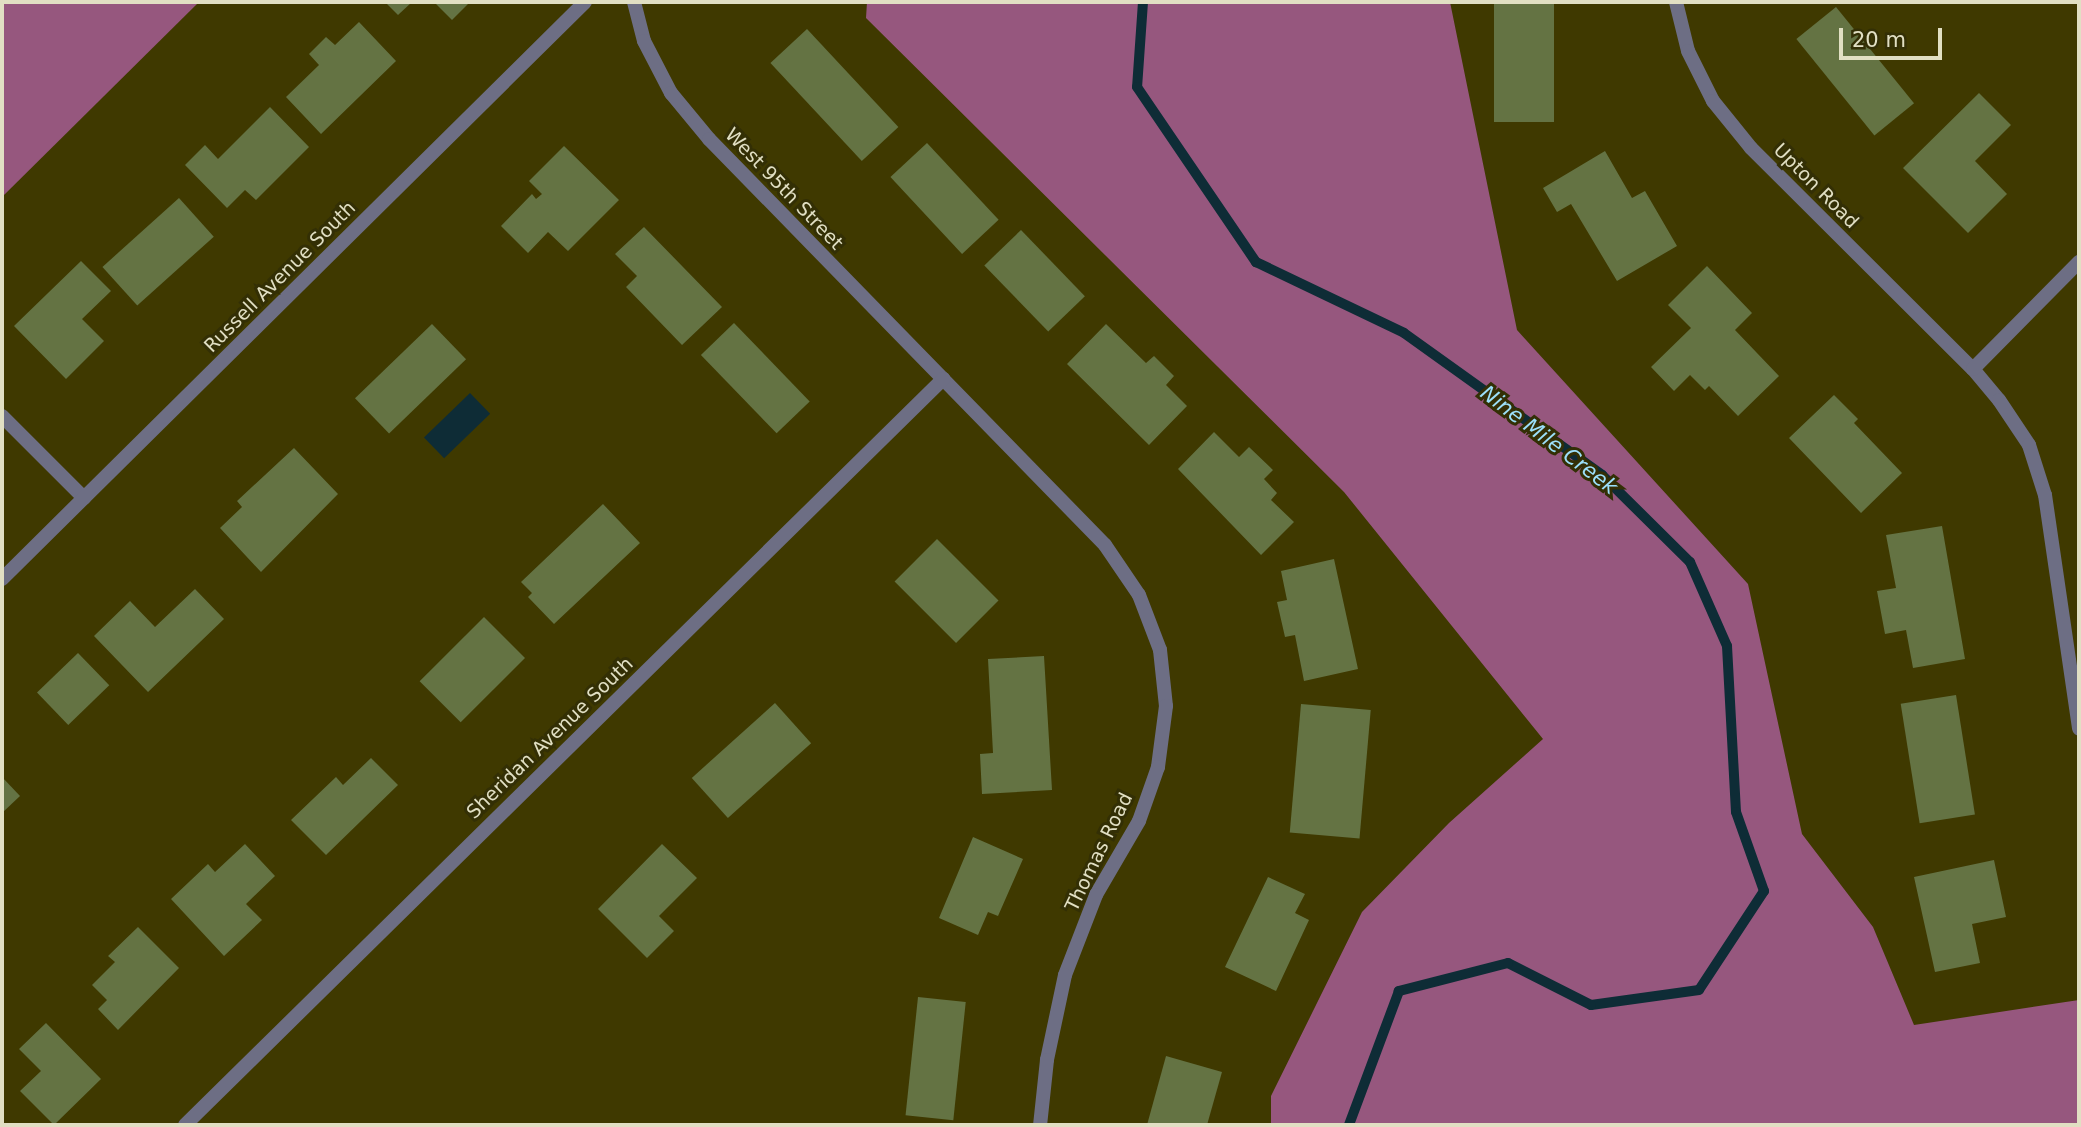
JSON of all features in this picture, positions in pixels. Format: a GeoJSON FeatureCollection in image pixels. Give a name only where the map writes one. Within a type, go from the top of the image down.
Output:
{"type":"FeatureCollection","features":[{"type":"Feature","properties":{"kind":"street","name":"Russell Avenue South"},"geometry":{"type":"LineString","coordinates":[[2,579],[585,2]]}},
{"type":"Feature","properties":{"kind":"street","name":"West 95th Street"},"geometry":{"type":"LineString","coordinates":[[634,2],[644,41],[671,93],[709,139],[943,379]]}},
{"type":"Feature","properties":{"kind":"street","name":"Upton Road"},"geometry":{"type":"LineString","coordinates":[[1676,2],[1688,51],[1713,101],[1743,138],[1973,369],[1999,400],[2029,445],[2045,495],[2079,729]]}},
{"type":"Feature","properties":{"kind":"street"},"geometry":{"type":"LineString","coordinates":[[1973,369],[2079,262]]}},
{"type":"Feature","properties":{"kind":"street","name":"Sheridan Avenue South"},"geometry":{"type":"LineString","coordinates":[[186,1125],[943,379]]}},
{"type":"Feature","properties":{"kind":"street","name":"Thomas Road"},"geometry":{"type":"LineString","coordinates":[[943,379],[1105,545],[1139,595],[1160,650],[1166,706],[1158,766],[1139,821],[1096,895],[1065,975],[1047,1060],[1040,1125]]}},
{"type":"Feature","properties":{"kind":"street"},"geometry":{"type":"LineString","coordinates":[[2,416],[84,498]]}},
{"type":"Feature","properties":{"kind":"shaded area"},"geometry":{"type":"Polygon","coordinates":[[[2,2],[199,2],[2,197],[2,2]]]}},
{"type":"Feature","properties":{"kind":"shaded area"},"geometry":{"type":"Polygon","coordinates":[[[867,2],[1450,2],[1517,330],[1748,584],[1802,834],[1873,927],[1914,1025],[2079,1000],[2079,1125],[1271,1125],[1271,1096],[1362,912],[1449,823],[1543,739],[1344,492],[866,18],[867,2]]]}},
{"type":"Feature","properties":{"kind":"water"},"geometry":{"type":"Polygon","coordinates":[[[470,393],[490,414],[444,458],[424,437],[470,393]]]}},
{"type":"Feature","properties":{"kind":"building"},"geometry":{"type":"Polygon","coordinates":[[[385,2],[412,2],[398,15],[385,2]]]}},
{"type":"Feature","properties":{"kind":"building"},"geometry":{"type":"Polygon","coordinates":[[[434,2],[470,2],[452,20],[434,2]]]}},
{"type":"Feature","properties":{"kind":"building"},"geometry":{"type":"Polygon","coordinates":[[[1494,2],[1554,2],[1554,122],[1494,122],[1494,2]]]}},
{"type":"Feature","properties":{"kind":"building"},"geometry":{"type":"Polygon","coordinates":[[[1836,7],[1914,103],[1874,135],[1796,39],[1836,7]]]}},
{"type":"Feature","properties":{"kind":"building"},"geometry":{"type":"Polygon","coordinates":[[[359,22],[396,61],[321,134],[286,97],[319,65],[309,54],[326,37],[335,45],[359,22]]]}},
{"type":"Feature","properties":{"kind":"building"},"geometry":{"type":"Polygon","coordinates":[[[807,29],[898,127],[862,161],[770,63],[807,29]]]}},
{"type":"Feature","properties":{"kind":"building"},"geometry":{"type":"Polygon","coordinates":[[[1979,93],[2011,125],[1975,161],[2007,194],[1968,233],[1903,168],[1979,93]]]}},
{"type":"Feature","properties":{"kind":"building"},"geometry":{"type":"Polygon","coordinates":[[[270,107],[309,147],[256,200],[245,190],[227,208],[185,165],[205,145],[218,159],[270,107]]]}},
{"type":"Feature","properties":{"kind":"building"},"geometry":{"type":"Polygon","coordinates":[[[927,143],[999,220],[962,254],[890,177],[927,143]]]}},
{"type":"Feature","properties":{"kind":"building"},"geometry":{"type":"Polygon","coordinates":[[[564,146],[619,200],[568,251],[548,232],[528,253],[501,226],[532,194],[536,199],[542,194],[529,181],[564,146]]]}},
{"type":"Feature","properties":{"kind":"building"},"geometry":{"type":"Polygon","coordinates":[[[1605,151],[1632,198],[1645,191],[1677,246],[1617,281],[1571,204],[1557,212],[1543,188],[1605,151]]]}},
{"type":"Feature","properties":{"kind":"building"},"geometry":{"type":"Polygon","coordinates":[[[179,198],[214,237],[137,306],[102,267],[179,198]]]}},
{"type":"Feature","properties":{"kind":"building"},"geometry":{"type":"Polygon","coordinates":[[[644,227],[722,307],[682,345],[626,287],[637,276],[615,254],[644,227]]]}},
{"type":"Feature","properties":{"kind":"building"},"geometry":{"type":"Polygon","coordinates":[[[1021,230],[1085,296],[1048,332],[984,265],[1021,230]]]}},
{"type":"Feature","properties":{"kind":"building"},"geometry":{"type":"Polygon","coordinates":[[[81,261],[111,291],[82,319],[104,341],[66,379],[14,326],[81,261]]]}},
{"type":"Feature","properties":{"kind":"building"},"geometry":{"type":"Polygon","coordinates":[[[1707,266],[1752,313],[1735,330],[1779,376],[1738,416],[1709,386],[1705,390],[1690,375],[1674,391],[1651,367],[1691,328],[1668,305],[1707,266]]]}},
{"type":"Feature","properties":{"kind":"building"},"geometry":{"type":"Polygon","coordinates":[[[734,323],[810,401],[777,433],[701,355],[734,323]]]}},
{"type":"Feature","properties":{"kind":"building"},"geometry":{"type":"Polygon","coordinates":[[[432,324],[466,359],[389,434],[355,398],[432,324]]]}},
{"type":"Feature","properties":{"kind":"building"},"geometry":{"type":"Polygon","coordinates":[[[1106,324],[1146,363],[1154,356],[1174,376],[1166,385],[1187,406],[1149,445],[1067,364],[1106,324]]]}},
{"type":"Feature","properties":{"kind":"building"},"geometry":{"type":"Polygon","coordinates":[[[1834,395],[1858,419],[1854,423],[1902,473],[1861,513],[1789,438],[1834,395]]]}},
{"type":"Feature","properties":{"kind":"building"},"geometry":{"type":"Polygon","coordinates":[[[1214,432],[1239,457],[1249,447],[1273,470],[1264,479],[1277,493],[1271,500],[1294,522],[1261,555],[1178,469],[1214,432]]]}},
{"type":"Feature","properties":{"kind":"building"},"geometry":{"type":"Polygon","coordinates":[[[294,448],[338,494],[261,572],[220,528],[242,507],[237,501],[294,448]]]}},
{"type":"Feature","properties":{"kind":"building"},"geometry":{"type":"Polygon","coordinates":[[[603,504],[640,543],[554,624],[528,597],[532,593],[521,582],[603,504]]]}},
{"type":"Feature","properties":{"kind":"building"},"geometry":{"type":"Polygon","coordinates":[[[1942,526],[1965,659],[1913,668],[1906,630],[1885,634],[1877,591],[1896,588],[1886,535],[1942,526]]]}},
{"type":"Feature","properties":{"kind":"building"},"geometry":{"type":"Polygon","coordinates":[[[937,539],[999,601],[956,643],[895,581],[937,539]]]}},
{"type":"Feature","properties":{"kind":"building"},"geometry":{"type":"Polygon","coordinates":[[[1334,559],[1358,669],[1304,681],[1295,635],[1285,637],[1277,602],[1287,600],[1281,571],[1334,559]]]}},
{"type":"Feature","properties":{"kind":"building"},"geometry":{"type":"Polygon","coordinates":[[[195,589],[224,619],[148,692],[94,636],[130,601],[155,627],[195,589]]]}},
{"type":"Feature","properties":{"kind":"building"},"geometry":{"type":"Polygon","coordinates":[[[484,617],[525,658],[461,722],[420,681],[484,617]]]}},
{"type":"Feature","properties":{"kind":"building"},"geometry":{"type":"Polygon","coordinates":[[[78,653],[109,685],[68,725],[37,693],[78,653]]]}},
{"type":"Feature","properties":{"kind":"building"},"geometry":{"type":"Polygon","coordinates":[[[1044,656],[1052,790],[982,794],[980,754],[993,753],[988,659],[1044,656]]]}},
{"type":"Feature","properties":{"kind":"building"},"geometry":{"type":"Polygon","coordinates":[[[1956,695],[1975,815],[1920,823],[1901,704],[1956,695]]]}},
{"type":"Feature","properties":{"kind":"building"},"geometry":{"type":"Polygon","coordinates":[[[775,703],[811,743],[728,818],[692,778],[775,703]]]}},
{"type":"Feature","properties":{"kind":"building"},"geometry":{"type":"Polygon","coordinates":[[[1301,704],[1371,710],[1359,839],[1290,833],[1301,704]]]}},
{"type":"Feature","properties":{"kind":"building"},"geometry":{"type":"Polygon","coordinates":[[[371,758],[398,785],[326,855],[291,820],[336,777],[343,785],[371,758]]]}},
{"type":"Feature","properties":{"kind":"building"},"geometry":{"type":"Polygon","coordinates":[[[2,777],[20,796],[2,813],[2,777]]]}},
{"type":"Feature","properties":{"kind":"building"},"geometry":{"type":"Polygon","coordinates":[[[973,837],[1023,859],[998,916],[988,912],[978,935],[939,918],[973,837]]]}},
{"type":"Feature","properties":{"kind":"building"},"geometry":{"type":"Polygon","coordinates":[[[245,844],[275,876],[246,904],[262,920],[224,956],[171,899],[208,864],[215,872],[245,844]]]}},
{"type":"Feature","properties":{"kind":"building"},"geometry":{"type":"Polygon","coordinates":[[[662,844],[697,878],[659,916],[674,931],[647,958],[598,909],[662,844]]]}},
{"type":"Feature","properties":{"kind":"building"},"geometry":{"type":"Polygon","coordinates":[[[1994,860],[2006,917],[1972,924],[1980,963],[1935,972],[1914,877],[1994,860]]]}},
{"type":"Feature","properties":{"kind":"building"},"geometry":{"type":"Polygon","coordinates":[[[1268,877],[1305,894],[1295,913],[1309,920],[1276,991],[1225,967],[1268,877]]]}},
{"type":"Feature","properties":{"kind":"building"},"geometry":{"type":"Polygon","coordinates":[[[138,927],[179,968],[118,1030],[98,1009],[107,1000],[92,985],[115,962],[108,956],[138,927]]]}},
{"type":"Feature","properties":{"kind":"building"},"geometry":{"type":"Polygon","coordinates":[[[918,997],[966,1002],[953,1120],[906,1115],[918,997]]]}},
{"type":"Feature","properties":{"kind":"building"},"geometry":{"type":"Polygon","coordinates":[[[46,1023],[101,1079],[54,1125],[20,1091],[41,1071],[19,1049],[46,1023]]]}},
{"type":"Feature","properties":{"kind":"building"},"geometry":{"type":"Polygon","coordinates":[[[1166,1056],[1222,1072],[1207,1125],[1147,1125],[1166,1056]]]}},
{"type":"Feature","properties":{"kind":"waterway","name":"Nine Mile Creek"},"geometry":{"type":"LineString","coordinates":[[1143,2],[1137,87],[1256,262],[1404,333],[1602,475],[1690,562],[1727,646],[1736,812],[1764,891],[1699,990],[1591,1005],[1508,963],[1399,991],[1349,1125]]}}]}
